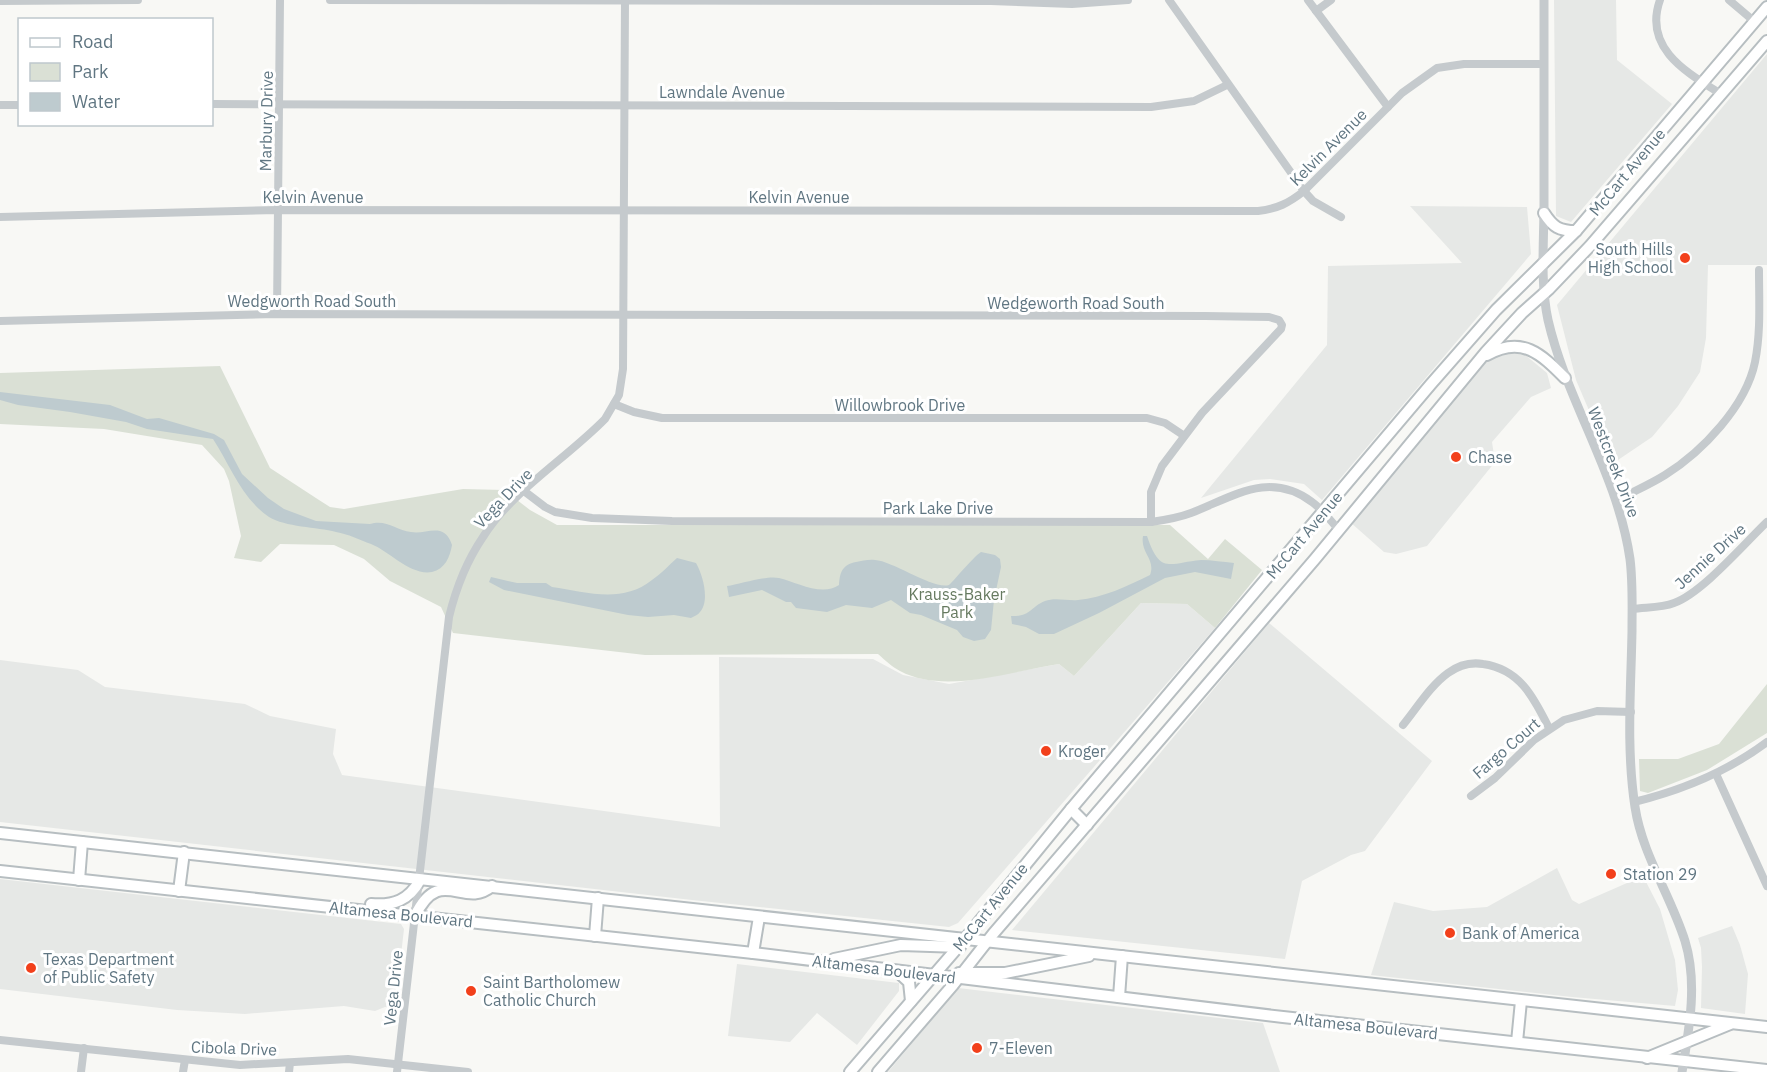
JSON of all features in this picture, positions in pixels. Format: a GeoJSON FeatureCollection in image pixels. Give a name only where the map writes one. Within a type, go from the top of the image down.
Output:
{"type":"FeatureCollection","features":[{"type":"Feature","properties":{"kind":"main road","name":"McCart Avenue"},"geometry":{"type":"LineString","coordinates":[[850,1072],[1414,405],[1496,310],[1576,231],[1767,7]]}},
{"type":"Feature","properties":{"kind":"main road","name":"McCart Avenue"},"geometry":{"type":"LineString","coordinates":[[878,1072],[987,941],[1315,559],[1479,360],[1522,313],[1590,246],[1767,41]]}},
{"type":"Feature","properties":{"kind":"main road"},"geometry":{"type":"LineString","coordinates":[[1544,213],[1553,227],[1562,231],[1576,231]]}},
{"type":"Feature","properties":{"kind":"main road"},"geometry":{"type":"LineString","coordinates":[[1479,360],[1501,348],[1526,348],[1545,358],[1565,378]]}},
{"type":"Feature","properties":{"kind":"main road"},"geometry":{"type":"LineString","coordinates":[[1414,405],[1431,417]]}},
{"type":"Feature","properties":{"kind":"main road"},"geometry":{"type":"LineString","coordinates":[[1172,692],[1186,709]]}},
{"type":"Feature","properties":{"kind":"main road"},"geometry":{"type":"LineString","coordinates":[[1071,809],[1087,825]]}},
{"type":"Feature","properties":{"kind":"main road"},"geometry":{"type":"LineString","coordinates":[[0,833],[598,898],[961,943]]}},
{"type":"Feature","properties":{"kind":"main road"},"geometry":{"type":"LineString","coordinates":[[0,839],[34,841],[46,838]]}},
{"type":"Feature","properties":{"kind":"main road"},"geometry":{"type":"LineString","coordinates":[[79,880],[82,842]]}},
{"type":"Feature","properties":{"kind":"main road"},"geometry":{"type":"LineString","coordinates":[[179,891],[184,852]]}},
{"type":"Feature","properties":{"kind":"main road","name":"Altamesa Boulevard"},"geometry":{"type":"LineString","coordinates":[[0,871],[753,953],[933,975],[960,975],[1282,1017],[1646,1058],[1683,1067],[1767,1071]]}},
{"type":"Feature","properties":{"kind":"main road"},"geometry":{"type":"LineString","coordinates":[[333,907],[346,903],[394,904],[415,890],[420,879]]}},
{"type":"Feature","properties":{"kind":"main road"},"geometry":{"type":"LineString","coordinates":[[415,916],[421,902],[433,892],[446,890],[482,894],[492,886]]}},
{"type":"Feature","properties":{"kind":"main road"},"geometry":{"type":"LineString","coordinates":[[595,936],[598,898]]}},
{"type":"Feature","properties":{"kind":"main road"},"geometry":{"type":"LineString","coordinates":[[753,953],[759,917]]}},
{"type":"Feature","properties":{"kind":"main road"},"geometry":{"type":"LineString","coordinates":[[825,962],[901,945],[987,941],[1767,1027]]}},
{"type":"Feature","properties":{"kind":"main road"},"geometry":{"type":"LineString","coordinates":[[960,975],[1005,973],[1098,954]]}},
{"type":"Feature","properties":{"kind":"main road"},"geometry":{"type":"LineString","coordinates":[[1119,997],[1122,956]]}},
{"type":"Feature","properties":{"kind":"main road"},"geometry":{"type":"LineString","coordinates":[[895,970],[909,982],[911,1001]]}},
{"type":"Feature","properties":{"kind":"main road"},"geometry":{"type":"LineString","coordinates":[[1517,1042],[1521,1001]]}},
{"type":"Feature","properties":{"kind":"main road"},"geometry":{"type":"LineString","coordinates":[[1646,1058],[1733,1023]]}},
{"type":"Feature","properties":{"kind":"street"},"geometry":{"type":"LineString","coordinates":[[0,1],[138,0]]}},
{"type":"Feature","properties":{"kind":"street","name":"Marbury Drive"},"geometry":{"type":"LineString","coordinates":[[277,314],[280,0]]}},
{"type":"Feature","properties":{"kind":"street"},"geometry":{"type":"LineString","coordinates":[[330,0],[991,1],[1072,4],[1128,0]]}},
{"type":"Feature","properties":{"kind":"street","name":"Vega Drive"},"geometry":{"type":"LineString","coordinates":[[398,1068],[449,617],[455,592],[466,566],[494,522],[524,491],[605,419],[619,395],[622,378],[623,315],[625,0]]}},
{"type":"Feature","properties":{"kind":"street"},"geometry":{"type":"LineString","coordinates":[[1169,0],[1304,191],[1313,201],[1341,217]]}},
{"type":"Feature","properties":{"kind":"street"},"geometry":{"type":"LineString","coordinates":[[1308,0],[1388,107]]}},
{"type":"Feature","properties":{"kind":"street"},"geometry":{"type":"LineString","coordinates":[[1316,11],[1331,0]]}},
{"type":"Feature","properties":{"kind":"street","name":"Westcreek Drive"},"geometry":{"type":"LineString","coordinates":[[1544,0],[1544,293],[1555,346],[1565,378],[1616,501],[1630,560],[1632,609],[1629,740],[1634,802],[1640,829],[1686,943],[1690,963],[1690,1018],[1683,1067]]}},
{"type":"Feature","properties":{"kind":"street"},"geometry":{"type":"LineString","coordinates":[[1660,0],[1655,21],[1657,37],[1661,45],[1677,63],[1721,94]]}},
{"type":"Feature","properties":{"kind":"street"},"geometry":{"type":"LineString","coordinates":[[1729,0],[1755,22]]}},
{"type":"Feature","properties":{"kind":"street","name":"Kelvin Avenue"},"geometry":{"type":"LineString","coordinates":[[0,217],[278,210],[1258,211],[1279,207],[1304,191],[1402,93],[1437,68],[1464,64],[1544,64]]}},
{"type":"Feature","properties":{"kind":"street","name":"Lawndale Avenue"},"geometry":{"type":"LineString","coordinates":[[213,104],[1151,107],[1194,101],[1227,85]]}},
{"type":"Feature","properties":{"kind":"street"},"geometry":{"type":"LineString","coordinates":[[0,105],[18,105]]}},
{"type":"Feature","properties":{"kind":"street"},"geometry":{"type":"LineString","coordinates":[[1616,501],[1667,474],[1691,456],[1718,429],[1740,398],[1749,381],[1763,314],[1759,270]]}},
{"type":"Feature","properties":{"kind":"street","name":"Wedgworth Road South"},"geometry":{"type":"LineString","coordinates":[[0,321],[277,314],[623,315]]}},
{"type":"Feature","properties":{"kind":"street","name":"Wedgeworth Road South"},"geometry":{"type":"LineString","coordinates":[[623,315],[1205,316],[1269,317],[1279,320],[1282,325],[1281,329],[1202,413],[1162,466],[1153,484],[1150,504],[1151,522]]}},
{"type":"Feature","properties":{"kind":"street","name":"Willowbrook Drive"},"geometry":{"type":"LineString","coordinates":[[614,404],[634,412],[662,418],[1147,418],[1165,423],[1184,435]]}},
{"type":"Feature","properties":{"kind":"street","name":"Park Lake Drive"},"geometry":{"type":"LineString","coordinates":[[524,491],[555,512],[592,518],[667,521],[1151,522],[1177,518],[1237,492],[1262,487],[1288,490],[1310,501],[1338,529]]}},
{"type":"Feature","properties":{"kind":"street","name":"Jennie Drive"},"geometry":{"type":"LineString","coordinates":[[1632,609],[1662,606],[1685,598],[1705,582],[1767,522]]}},
{"type":"Feature","properties":{"kind":"street"},"geometry":{"type":"LineString","coordinates":[[1403,725],[1434,686],[1447,674],[1457,668],[1478,663],[1496,665],[1518,679],[1534,700],[1549,728]]}},
{"type":"Feature","properties":{"kind":"street","name":"Fargo Court"},"geometry":{"type":"LineString","coordinates":[[1471,796],[1495,778],[1549,728],[1579,715],[1597,711],[1631,712]]}},
{"type":"Feature","properties":{"kind":"street"},"geometry":{"type":"LineString","coordinates":[[1634,802],[1689,786],[1716,774],[1767,742]]}},
{"type":"Feature","properties":{"kind":"street"},"geometry":{"type":"LineString","coordinates":[[1716,774],[1767,886]]}},
{"type":"Feature","properties":{"kind":"street","name":"Cibola Drive"},"geometry":{"type":"LineString","coordinates":[[0,1040],[240,1065],[348,1059],[398,1068],[468,1072]]}},
{"type":"Feature","properties":{"kind":"street"},"geometry":{"type":"LineString","coordinates":[[81,1072],[84,1048]]}},
{"type":"Feature","properties":{"kind":"street"},"geometry":{"type":"LineString","coordinates":[[183,1072],[185,1060]]}},
{"type":"Feature","properties":{"kind":"street"},"geometry":{"type":"LineString","coordinates":[[289,1072],[290,1063]]}},
{"type":"Feature","properties":{"kind":"shaded area"},"geometry":{"type":"Polygon","coordinates":[[[1554,0],[1616,0],[1617,60],[1672,104],[1571,222],[1556,216],[1554,0]]]}},
{"type":"Feature","properties":{"kind":"shaded area","name":"South Hills High School"},"geometry":{"type":"Polygon","coordinates":[[[1767,54],[1767,265],[1708,265],[1706,338],[1700,372],[1678,406],[1652,437],[1612,464],[1576,380],[1557,305],[1767,54]]]}},
{"type":"Feature","properties":{"kind":"shaded area"},"geometry":{"type":"Polygon","coordinates":[[[1410,206],[1527,207],[1531,254],[1322,500],[1304,484],[1270,479],[1254,480],[1201,498],[1327,345],[1328,266],[1462,263],[1410,206]]]}},
{"type":"Feature","properties":{"kind":"shaded area"},"geometry":{"type":"Polygon","coordinates":[[[1507,353],[1524,354],[1547,373],[1551,388],[1531,397],[1492,442],[1495,462],[1427,546],[1396,554],[1384,552],[1350,522],[1488,360],[1507,353]]]}},
{"type":"Feature","properties":{"kind":"shaded area"},"geometry":{"type":"Polygon","coordinates":[[[1141,603],[1187,604],[1215,628],[958,923],[949,927],[0,822],[0,660],[78,670],[105,687],[245,704],[270,716],[336,729],[333,754],[342,775],[720,827],[719,657],[873,659],[903,675],[949,684],[1059,664],[1074,676],[1141,603]]]}},
{"type":"Feature","properties":{"kind":"shaded area"},"geometry":{"type":"Polygon","coordinates":[[[1269,623],[1432,761],[1365,851],[1351,855],[1302,881],[1285,959],[1012,930],[1269,623]]]}},
{"type":"Feature","properties":{"kind":"shaded area"},"geometry":{"type":"Polygon","coordinates":[[[1557,868],[1572,900],[1579,904],[1643,876],[1660,909],[1675,960],[1678,990],[1675,1006],[1371,975],[1394,902],[1433,911],[1487,907],[1557,868]]]}},
{"type":"Feature","properties":{"kind":"shaded area"},"geometry":{"type":"Polygon","coordinates":[[[0,879],[401,924],[404,929],[395,1007],[385,1007],[375,1011],[344,1006],[245,1014],[177,1010],[0,989],[0,879]]]}},
{"type":"Feature","properties":{"kind":"shaded area"},"geometry":{"type":"Polygon","coordinates":[[[1732,926],[1748,974],[1745,1014],[1701,1008],[1702,967],[1698,938],[1732,926]]]}},
{"type":"Feature","properties":{"kind":"shaded area"},"geometry":{"type":"Polygon","coordinates":[[[737,964],[899,983],[899,991],[857,1045],[817,1013],[790,1042],[728,1036],[737,964]]]}},
{"type":"Feature","properties":{"kind":"shaded area"},"geometry":{"type":"Polygon","coordinates":[[[958,988],[1263,1023],[1280,1072],[888,1072],[958,988]]]}},
{"type":"Feature","properties":{"kind":"green space","name":"Krauss-Baker Park"},"geometry":{"type":"Polygon","coordinates":[[[220,366],[270,468],[330,507],[344,509],[463,489],[504,490],[530,510],[557,525],[1170,525],[1208,559],[1225,539],[1262,570],[1215,628],[1187,604],[1141,603],[1074,676],[1059,664],[978,679],[937,681],[918,678],[900,671],[878,654],[645,655],[453,633],[441,607],[390,581],[364,559],[334,545],[280,544],[261,562],[234,558],[241,536],[229,481],[224,469],[202,445],[104,429],[0,424],[0,373],[220,366]]]}},
{"type":"Feature","properties":{"kind":"green space"},"geometry":{"type":"Polygon","coordinates":[[[1767,684],[1767,733],[1707,770],[1648,793],[1640,791],[1639,759],[1678,759],[1719,744],[1767,684]]]}},
{"type":"Feature","properties":{"kind":"water"},"geometry":{"type":"Polygon","coordinates":[[[0,392],[110,405],[147,419],[159,418],[214,434],[224,440],[242,474],[284,509],[316,521],[381,523],[406,531],[440,531],[446,535],[452,545],[450,554],[440,568],[432,572],[424,572],[408,567],[378,547],[349,536],[328,530],[292,525],[269,517],[251,501],[213,439],[147,429],[126,422],[70,412],[18,405],[0,400],[0,392]]]}},
{"type":"Feature","properties":{"kind":"water"},"geometry":{"type":"Polygon","coordinates":[[[1143,536],[1147,536],[1156,557],[1167,564],[1201,560],[1234,563],[1231,579],[1195,572],[1165,578],[1054,634],[1039,634],[1026,627],[1012,624],[1011,616],[1023,615],[1045,601],[1097,597],[1150,575],[1151,565],[1144,547],[1143,536]]]}},
{"type":"Feature","properties":{"kind":"water"},"geometry":{"type":"Polygon","coordinates":[[[981,552],[995,555],[1000,559],[1001,567],[991,630],[985,639],[974,641],[963,637],[957,630],[921,615],[910,613],[891,600],[872,608],[846,605],[827,612],[796,608],[791,602],[786,602],[762,590],[729,597],[727,586],[774,577],[809,588],[825,590],[839,585],[841,573],[848,565],[870,560],[892,565],[924,580],[949,585],[981,552]]]}},
{"type":"Feature","properties":{"kind":"water"},"geometry":{"type":"Polygon","coordinates":[[[677,558],[696,563],[703,581],[705,601],[699,613],[691,618],[674,615],[648,617],[628,615],[504,590],[489,582],[491,577],[517,583],[546,583],[552,587],[616,594],[640,587],[659,575],[677,558]]]}},
{"type":"Feature","properties":{"kind":"place","name":"South Hills High School"},"geometry":{"type":"Point","coordinates":[1685,258]}},
{"type":"Feature","properties":{"kind":"place","name":"Chase"},"geometry":{"type":"Point","coordinates":[1456,457]}},
{"type":"Feature","properties":{"kind":"place","name":"Kroger"},"geometry":{"type":"Point","coordinates":[1046,751]}},
{"type":"Feature","properties":{"kind":"place","name":"Station 29"},"geometry":{"type":"Point","coordinates":[1611,874]}},
{"type":"Feature","properties":{"kind":"place","name":"Bank of America"},"geometry":{"type":"Point","coordinates":[1450,933]}},
{"type":"Feature","properties":{"kind":"place","name":"Texas Department of Public Safety"},"geometry":{"type":"Point","coordinates":[31,968]}},
{"type":"Feature","properties":{"kind":"place","name":"Saint Bartholomew Catholic Church"},"geometry":{"type":"Point","coordinates":[471,991]}},
{"type":"Feature","properties":{"kind":"place","name":"7-Eleven"},"geometry":{"type":"Point","coordinates":[977,1048]}}]}
